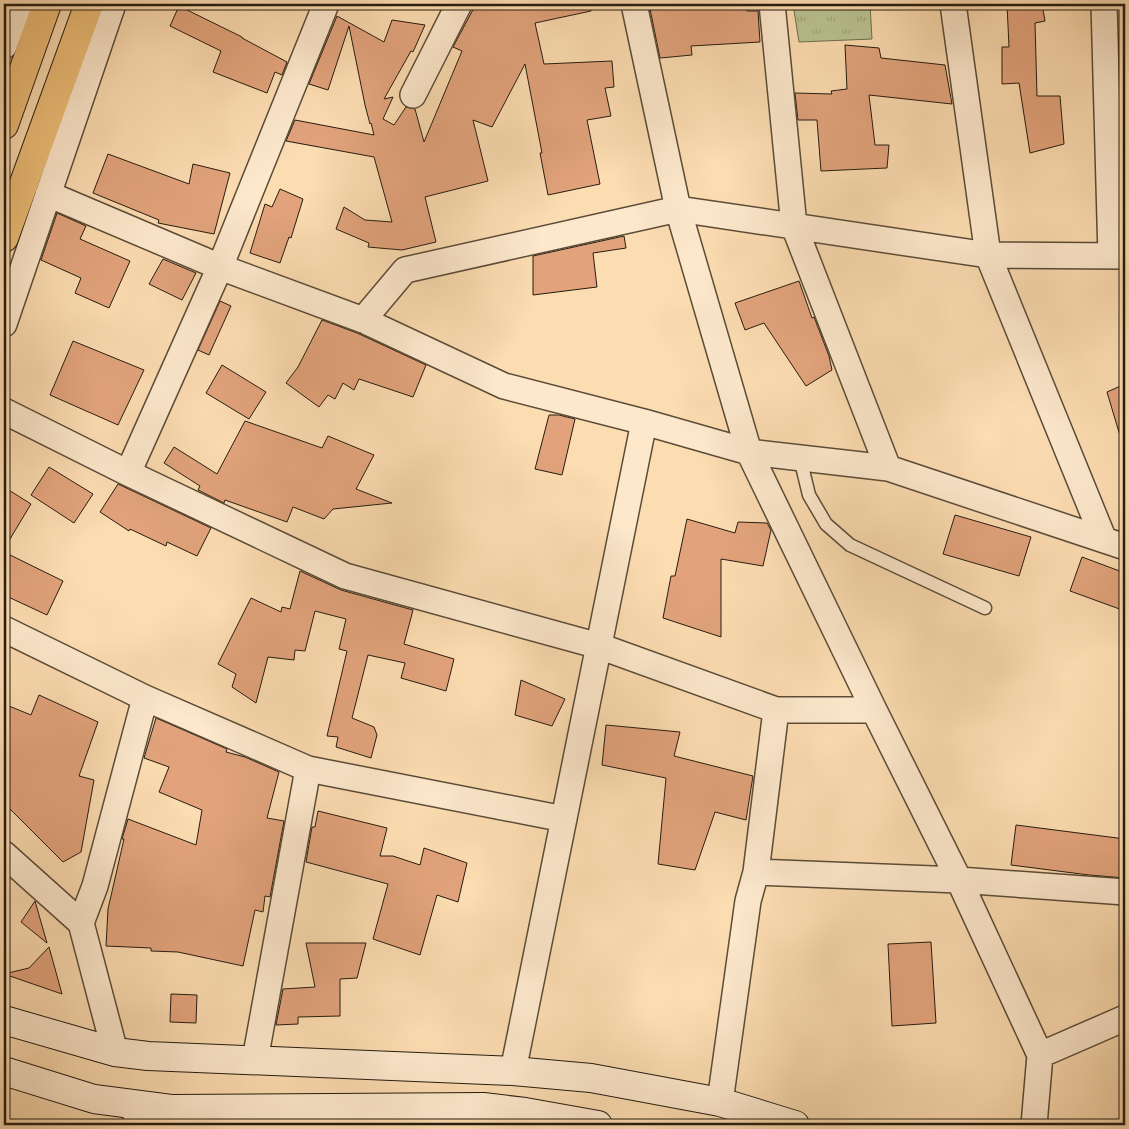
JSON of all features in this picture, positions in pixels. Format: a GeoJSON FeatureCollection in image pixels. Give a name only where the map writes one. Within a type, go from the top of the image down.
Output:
{"type":"FeatureCollection","features":[{"type":"Feature","properties":{"kind":"highway"},"geometry":{"type":"LineString","coordinates":[[4,125],[47,4]]}},
{"type":"Feature","properties":{"kind":"highway"},"geometry":{"type":"LineString","coordinates":[[4,238],[89,4]]}},
{"type":"Feature","properties":{"kind":"street"},"geometry":{"type":"LineString","coordinates":[[4,46],[20,4]]}},
{"type":"Feature","properties":{"kind":"street"},"geometry":{"type":"LineString","coordinates":[[4,324],[113,4]]}},
{"type":"Feature","properties":{"kind":"street"},"geometry":{"type":"LineString","coordinates":[[128,473],[220,267],[326,4]]}},
{"type":"Feature","properties":{"kind":"street"},"geometry":{"type":"LineString","coordinates":[[413,95],[460,4]]}},
{"type":"Feature","properties":{"kind":"street"},"geometry":{"type":"LineString","coordinates":[[634,4],[678,209],[749,452],[959,880],[1040,1055],[1034,1125]]}},
{"type":"Feature","properties":{"kind":"street"},"geometry":{"type":"LineString","coordinates":[[772,4],[794,226],[888,468]]}},
{"type":"Feature","properties":{"kind":"street"},"geometry":{"type":"LineString","coordinates":[[953,4],[988,255],[1114,543]]}},
{"type":"Feature","properties":{"kind":"street"},"geometry":{"type":"LineString","coordinates":[[363,320],[405,270],[678,209],[988,255],[1118,256],[1104,4]]}},
{"type":"Feature","properties":{"kind":"street"},"geometry":{"type":"LineString","coordinates":[[48,194],[220,267],[363,320],[504,386],[644,422],[749,452],[888,468],[1114,543]]}},
{"type":"Feature","properties":{"kind":"street"},"geometry":{"type":"LineString","coordinates":[[4,411],[128,473],[345,576],[599,646],[776,710],[874,710]]}},
{"type":"Feature","properties":{"kind":"street"},"geometry":{"type":"LineString","coordinates":[[513,1070],[644,422]]}},
{"type":"Feature","properties":{"kind":"street"},"geometry":{"type":"LineString","coordinates":[[4,628],[145,698],[308,769],[564,819]]}},
{"type":"Feature","properties":{"kind":"street"},"geometry":{"type":"LineString","coordinates":[[81,923],[95,886],[145,698]]}},
{"type":"Feature","properties":{"kind":"street"},"geometry":{"type":"LineString","coordinates":[[720,1102],[748,901],[756,872],[776,710]]}},
{"type":"Feature","properties":{"kind":"street"},"geometry":{"type":"LineString","coordinates":[[255,1060],[308,769]]}},
{"type":"Feature","properties":{"kind":"street"},"geometry":{"type":"LineString","coordinates":[[4,854],[81,923],[115,1052]]}},
{"type":"Feature","properties":{"kind":"street"},"geometry":{"type":"LineString","coordinates":[[756,872],[959,880],[1125,892]]}},
{"type":"Feature","properties":{"kind":"street"},"geometry":{"type":"LineString","coordinates":[[1040,1055],[1125,1018]]}},
{"type":"Feature","properties":{"kind":"street"},"geometry":{"type":"LineString","coordinates":[[4,1020],[115,1052],[148,1056],[513,1070],[591,1078],[720,1102],[795,1125]]}},
{"type":"Feature","properties":{"kind":"street"},"geometry":{"type":"LineString","coordinates":[[4,1071],[94,1099],[136,1115],[171,1109],[483,1116],[525,1112],[598,1125]]}},
{"type":"Feature","properties":{"kind":"lane"},"geometry":{"type":"LineString","coordinates":[[800,458],[809,495],[826,524],[850,545],[985,608]]}},
{"type":"Feature","properties":{"kind":"green space"},"geometry":{"type":"Polygon","coordinates":[[[793,4],[870,4],[872,39],[799,42],[793,4]]]}},
{"type":"Feature","properties":{"kind":"building"},"geometry":{"type":"Polygon","coordinates":[[[476,4],[590,4],[591,11],[535,23],[544,64],[612,61],[614,87],[605,88],[611,116],[587,120],[600,184],[548,195],[525,64],[492,127],[473,120],[488,181],[425,197],[436,242],[402,250],[368,247],[369,243],[336,229],[344,207],[365,220],[392,222],[374,157],[286,141],[295,120],[374,135],[365,105],[349,26],[328,90],[309,84],[337,16],[384,42],[392,20],[425,25],[413,52],[411,51],[384,99],[393,97],[383,119],[394,125],[406,107],[415,109],[424,142],[462,51],[453,47],[476,4]]]}},
{"type":"Feature","properties":{"kind":"building"},"geometry":{"type":"Polygon","coordinates":[[[649,4],[747,4],[747,11],[758,11],[760,42],[691,46],[692,55],[660,58],[649,4]]]}},
{"type":"Feature","properties":{"kind":"building"},"geometry":{"type":"Polygon","coordinates":[[[1007,4],[1042,4],[1045,21],[1035,23],[1037,96],[1060,96],[1064,144],[1030,153],[1019,83],[1002,84],[1002,47],[1009,47],[1007,4]]]}},
{"type":"Feature","properties":{"kind":"building"},"geometry":{"type":"Polygon","coordinates":[[[179,6],[287,62],[282,75],[275,72],[267,93],[213,72],[221,51],[170,26],[179,6]]]}},
{"type":"Feature","properties":{"kind":"building"},"geometry":{"type":"Polygon","coordinates":[[[845,45],[879,48],[881,58],[945,65],[952,104],[869,95],[875,145],[889,145],[887,168],[821,171],[817,120],[798,120],[795,93],[832,94],[831,91],[847,89],[845,45]]]}},
{"type":"Feature","properties":{"kind":"building"},"geometry":{"type":"Polygon","coordinates":[[[108,154],[189,184],[193,164],[230,173],[214,234],[158,223],[159,220],[93,193],[108,154]]]}},
{"type":"Feature","properties":{"kind":"building"},"geometry":{"type":"Polygon","coordinates":[[[280,189],[303,199],[291,238],[289,237],[280,263],[250,253],[265,204],[272,207],[280,189]]]}},
{"type":"Feature","properties":{"kind":"building"},"geometry":{"type":"Polygon","coordinates":[[[57,213],[86,226],[80,239],[130,261],[109,308],[75,293],[81,278],[41,260],[57,213]]]}},
{"type":"Feature","properties":{"kind":"building"},"geometry":{"type":"Polygon","coordinates":[[[624,236],[626,248],[593,253],[597,287],[533,295],[533,256],[624,236]]]}},
{"type":"Feature","properties":{"kind":"building"},"geometry":{"type":"Polygon","coordinates":[[[163,259],[196,273],[182,300],[149,284],[163,259]]]}},
{"type":"Feature","properties":{"kind":"building"},"geometry":{"type":"Polygon","coordinates":[[[799,281],[812,318],[814,317],[829,356],[832,370],[806,386],[764,323],[745,330],[735,303],[799,281]]]}},
{"type":"Feature","properties":{"kind":"building"},"geometry":{"type":"Polygon","coordinates":[[[220,301],[231,306],[209,355],[198,350],[220,301]]]}},
{"type":"Feature","properties":{"kind":"building"},"geometry":{"type":"Polygon","coordinates":[[[322,320],[357,333],[426,365],[413,397],[359,379],[354,390],[343,383],[335,399],[328,395],[319,407],[286,383],[298,367],[322,320]]]}},
{"type":"Feature","properties":{"kind":"building"},"geometry":{"type":"Polygon","coordinates":[[[73,341],[144,370],[118,425],[50,395],[73,341]]]}},
{"type":"Feature","properties":{"kind":"building"},"geometry":{"type":"Polygon","coordinates":[[[222,365],[266,392],[249,419],[206,393],[222,365]]]}},
{"type":"Feature","properties":{"kind":"building"},"geometry":{"type":"Polygon","coordinates":[[[1125,384],[1125,439],[1121,439],[1107,392],[1125,384]]]}},
{"type":"Feature","properties":{"kind":"building"},"geometry":{"type":"Polygon","coordinates":[[[549,415],[559,415],[575,419],[562,475],[535,469],[549,415]]]}},
{"type":"Feature","properties":{"kind":"building"},"geometry":{"type":"Polygon","coordinates":[[[245,421],[322,448],[328,436],[374,455],[356,489],[392,503],[333,509],[324,519],[293,507],[287,522],[225,500],[224,503],[198,490],[200,486],[164,463],[174,447],[217,474],[245,421]]]}},
{"type":"Feature","properties":{"kind":"building"},"geometry":{"type":"Polygon","coordinates":[[[49,467],[93,494],[74,523],[31,495],[49,467]]]}},
{"type":"Feature","properties":{"kind":"building"},"geometry":{"type":"Polygon","coordinates":[[[118,484],[211,528],[197,556],[167,542],[166,546],[130,529],[129,531],[100,512],[118,484]]]}},
{"type":"Feature","properties":{"kind":"building"},"geometry":{"type":"Polygon","coordinates":[[[4,487],[31,504],[4,549],[4,487]]]}},
{"type":"Feature","properties":{"kind":"building"},"geometry":{"type":"Polygon","coordinates":[[[955,515],[1031,537],[1019,576],[943,554],[955,515]]]}},
{"type":"Feature","properties":{"kind":"building"},"geometry":{"type":"Polygon","coordinates":[[[687,519],[735,533],[738,522],[767,523],[771,530],[763,566],[721,559],[721,637],[663,618],[671,576],[675,576],[687,519]]]}},
{"type":"Feature","properties":{"kind":"building"},"geometry":{"type":"Polygon","coordinates":[[[4,552],[63,581],[47,615],[4,595],[4,552]]]}},
{"type":"Feature","properties":{"kind":"building"},"geometry":{"type":"Polygon","coordinates":[[[1082,557],[1125,573],[1125,611],[1070,591],[1082,557]]]}},
{"type":"Feature","properties":{"kind":"building"},"geometry":{"type":"Polygon","coordinates":[[[300,571],[341,590],[413,610],[404,644],[454,659],[446,691],[401,678],[405,663],[368,655],[352,718],[374,727],[377,735],[371,758],[336,747],[338,737],[327,736],[347,651],[339,649],[346,619],[315,611],[305,651],[295,650],[294,660],[268,657],[256,703],[232,687],[236,674],[218,664],[251,598],[281,612],[282,607],[290,609],[300,571]]]}},
{"type":"Feature","properties":{"kind":"building"},"geometry":{"type":"Polygon","coordinates":[[[521,680],[565,699],[552,726],[515,715],[521,680]]]}},
{"type":"Feature","properties":{"kind":"building"},"geometry":{"type":"Polygon","coordinates":[[[39,695],[98,722],[79,776],[94,780],[81,852],[63,862],[4,803],[4,704],[31,715],[39,695]]]}},
{"type":"Feature","properties":{"kind":"building"},"geometry":{"type":"Polygon","coordinates":[[[156,718],[227,749],[226,752],[245,757],[279,772],[267,818],[284,821],[270,897],[265,896],[263,912],[255,910],[243,966],[178,952],[151,951],[151,948],[106,946],[108,909],[124,839],[122,839],[128,819],[196,845],[202,810],[159,792],[169,767],[144,758],[156,718]]]}},
{"type":"Feature","properties":{"kind":"building"},"geometry":{"type":"Polygon","coordinates":[[[606,725],[680,732],[674,756],[753,776],[746,820],[715,812],[695,870],[658,864],[666,778],[602,765],[606,725]]]}},
{"type":"Feature","properties":{"kind":"building"},"geometry":{"type":"Polygon","coordinates":[[[318,811],[387,828],[380,856],[393,856],[420,865],[424,848],[467,863],[458,902],[437,895],[420,955],[373,939],[388,884],[306,862],[312,827],[315,827],[318,811]]]}},
{"type":"Feature","properties":{"kind":"building"},"geometry":{"type":"Polygon","coordinates":[[[1016,825],[1125,839],[1125,878],[1011,865],[1016,825]]]}},
{"type":"Feature","properties":{"kind":"building"},"geometry":{"type":"Polygon","coordinates":[[[35,901],[47,943],[21,922],[35,901]]]}},
{"type":"Feature","properties":{"kind":"building"},"geometry":{"type":"Polygon","coordinates":[[[931,942],[936,1023],[892,1026],[888,944],[931,942]]]}},
{"type":"Feature","properties":{"kind":"building"},"geometry":{"type":"Polygon","coordinates":[[[306,943],[366,943],[357,978],[340,979],[340,1016],[298,1017],[298,1024],[276,1025],[283,989],[315,987],[306,943]]]}},
{"type":"Feature","properties":{"kind":"building"},"geometry":{"type":"Polygon","coordinates":[[[49,947],[62,994],[4,974],[29,968],[49,947]]]}},
{"type":"Feature","properties":{"kind":"building"},"geometry":{"type":"Polygon","coordinates":[[[171,994],[197,995],[196,1023],[170,1022],[171,994]]]}}]}
